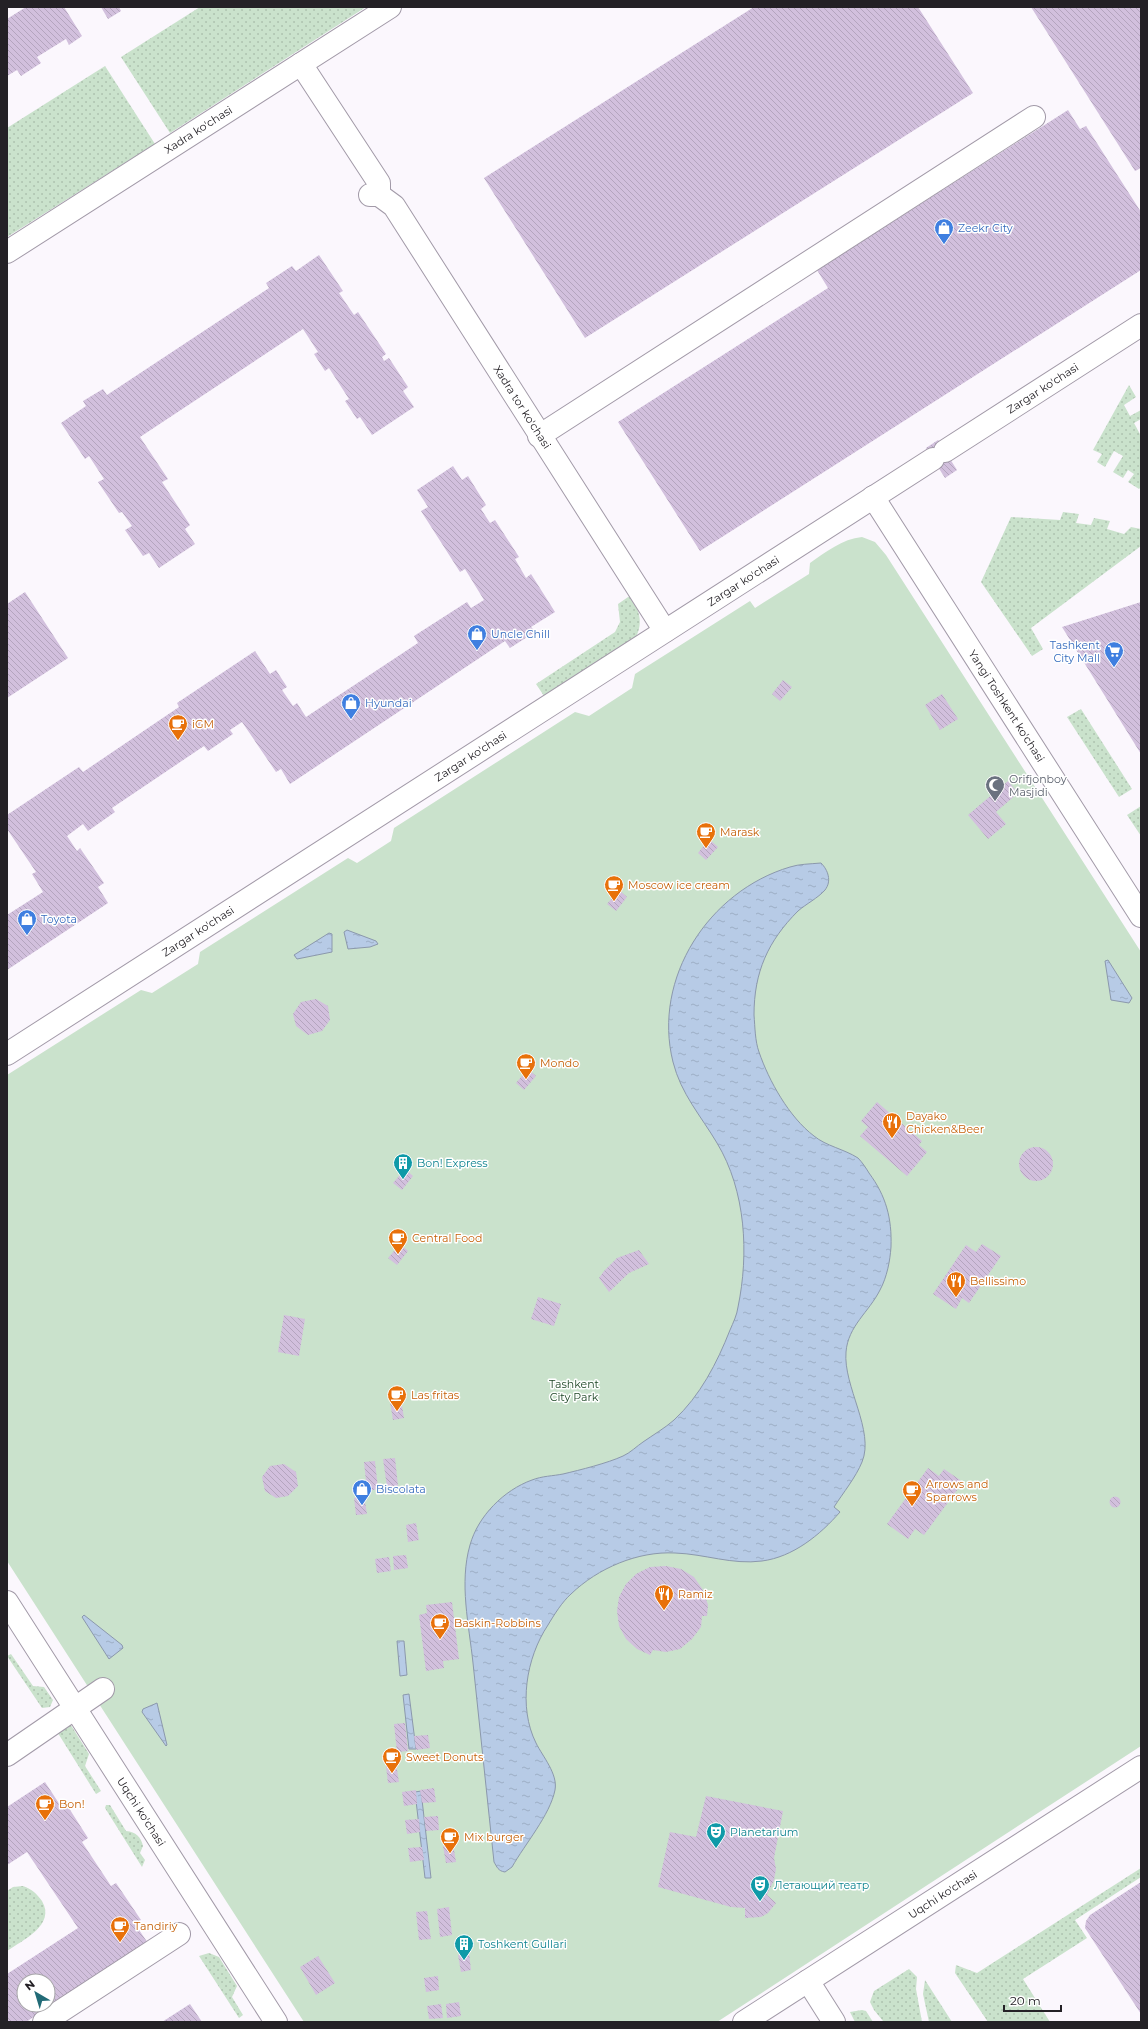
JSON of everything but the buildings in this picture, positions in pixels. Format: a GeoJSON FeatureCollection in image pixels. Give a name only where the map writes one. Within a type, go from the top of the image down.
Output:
{"type":"FeatureCollection","features":[{"type":"Feature","properties":{"kind":"street","name":"Xadra ko'chasi"},"geometry":{"type":"LineString","coordinates":[[7,252],[390,7]]}},
{"type":"Feature","properties":{"kind":"street","name":"Xadra tor ko'chasi"},"geometry":{"type":"LineString","coordinates":[[301,64],[379,183],[374,195],[394,206],[665,631]]}},
{"type":"Feature","properties":{"kind":"street"},"geometry":{"type":"LineString","coordinates":[[540,436],[1034,117]]}},
{"type":"Feature","properties":{"kind":"street","name":"Zargar ko'chasi"},"geometry":{"type":"LineString","coordinates":[[7,1054],[1141,325]]}},
{"type":"Feature","properties":{"kind":"street","name":"Yangi Toshkent ko'chasi"},"geometry":{"type":"LineString","coordinates":[[873,497],[1141,916]]}},
{"type":"Feature","properties":{"kind":"street","name":"Uqchi ko'chasi"},"geometry":{"type":"LineString","coordinates":[[7,1602],[276,2022]]}},
{"type":"Feature","properties":{"kind":"street"},"geometry":{"type":"LineString","coordinates":[[7,1755],[103,1689]]}},
{"type":"Feature","properties":{"kind":"street","name":"Uqchi ko'chasi"},"geometry":{"type":"LineString","coordinates":[[744,2022],[1141,1767]]}},
{"type":"Feature","properties":{"kind":"street"},"geometry":{"type":"LineString","coordinates":[[44,2022],[179,1934]]}},
{"type":"Feature","properties":{"kind":"street"},"geometry":{"type":"LineString","coordinates":[[808,1981],[834,2022]]}},
{"type":"Feature","properties":{"kind":"green space"},"geometry":{"type":"Polygon","coordinates":[[[200,7],[366,7],[170,133],[121,57],[200,7]]]}},
{"type":"Feature","properties":{"kind":"green space"},"geometry":{"type":"Polygon","coordinates":[[[105,66],[155,144],[7,237],[7,128],[105,66]]]}},
{"type":"Feature","properties":{"kind":"green space"},"geometry":{"type":"Polygon","coordinates":[[[1129,385],[1136,397],[1124,405],[1130,416],[1141,410],[1141,419],[1134,423],[1141,436],[1141,487],[1139,489],[1128,482],[1134,474],[1128,470],[1123,478],[1113,472],[1123,456],[1114,451],[1105,467],[1097,462],[1102,454],[1093,450],[1129,385]]]}},
{"type":"Feature","properties":{"kind":"green space"},"geometry":{"type":"Polygon","coordinates":[[[1063,512],[1079,514],[1076,523],[1091,525],[1094,518],[1110,521],[1107,529],[1124,534],[1131,527],[1141,529],[1141,546],[1031,628],[1043,649],[1032,656],[981,582],[1011,517],[1060,520],[1063,512]]]}},
{"type":"Feature","properties":{"kind":"green space","name":"Tashkent City Park"},"geometry":{"type":"Polygon","coordinates":[[[862,537],[875,542],[886,555],[1141,952],[1141,1746],[717,2022],[304,2022],[7,1561],[7,1075],[141,990],[152,993],[198,964],[200,952],[348,858],[357,863],[391,841],[394,828],[575,712],[589,716],[632,688],[635,674],[750,601],[755,608],[809,574],[810,563],[828,550],[848,540],[862,537]]]}},
{"type":"Feature","properties":{"kind":"green space"},"geometry":{"type":"Polygon","coordinates":[[[631,595],[638,610],[640,620],[640,626],[636,637],[544,696],[536,684],[615,632],[620,622],[618,604],[631,595]]]}},
{"type":"Feature","properties":{"kind":"green space"},"geometry":{"type":"Polygon","coordinates":[[[1081,709],[1132,789],[1119,797],[1067,717],[1081,709]]]}},
{"type":"Feature","properties":{"kind":"green space"},"geometry":{"type":"Polygon","coordinates":[[[1141,806],[1141,836],[1127,815],[1141,806]]]}},
{"type":"Feature","properties":{"kind":"green space"},"geometry":{"type":"Polygon","coordinates":[[[11,1654],[33,1686],[44,1687],[53,1700],[50,1707],[42,1708],[7,1656],[11,1654]]]}},
{"type":"Feature","properties":{"kind":"green space"},"geometry":{"type":"Polygon","coordinates":[[[69,1722],[89,1754],[85,1766],[101,1791],[96,1794],[56,1730],[69,1722]]]}},
{"type":"Feature","properties":{"kind":"green space"},"geometry":{"type":"Polygon","coordinates":[[[106,1805],[110,1805],[126,1831],[135,1834],[141,1840],[143,1846],[140,1853],[145,1860],[142,1867],[105,1808],[106,1805]]]}},
{"type":"Feature","properties":{"kind":"green space"},"geometry":{"type":"Polygon","coordinates":[[[1141,1868],[1141,1877],[1075,1920],[1087,1938],[1023,1979],[1050,2022],[988,2022],[955,1973],[956,1965],[977,1973],[1141,1868]]]}},
{"type":"Feature","properties":{"kind":"green space"},"geometry":{"type":"Polygon","coordinates":[[[23,1886],[34,1892],[42,1901],[45,1910],[45,1917],[36,1931],[7,1951],[7,1891],[13,1887],[23,1886]]]}},
{"type":"Feature","properties":{"kind":"green space"},"geometry":{"type":"Polygon","coordinates":[[[209,1953],[219,1957],[237,1986],[232,1997],[243,2015],[239,2018],[199,1956],[209,1953]]]}},
{"type":"Feature","properties":{"kind":"green space"},"geometry":{"type":"Polygon","coordinates":[[[909,1969],[917,1977],[916,1989],[922,2022],[883,2021],[874,2010],[870,2002],[874,1991],[909,1969]]]}},
{"type":"Feature","properties":{"kind":"green space"},"geometry":{"type":"Polygon","coordinates":[[[925,1980],[952,2022],[929,2022],[923,1994],[925,1980]]]}},
{"type":"Feature","properties":{"kind":"green space"},"geometry":{"type":"Polygon","coordinates":[[[862,2010],[866,2011],[873,2022],[855,2022],[850,2012],[862,2010]]]}},
{"type":"Feature","properties":{"kind":"water"},"geometry":{"type":"Polygon","coordinates":[[[821,863],[826,869],[829,879],[827,887],[819,896],[798,911],[787,922],[771,946],[760,971],[754,1015],[756,1039],[759,1052],[768,1075],[788,1109],[814,1136],[858,1158],[880,1190],[887,1208],[891,1247],[886,1274],[875,1298],[851,1334],[846,1352],[846,1365],[849,1379],[865,1437],[865,1450],[862,1462],[853,1479],[834,1507],[840,1512],[815,1537],[795,1550],[773,1559],[751,1562],[740,1562],[675,1553],[661,1553],[633,1558],[593,1576],[564,1601],[540,1638],[534,1652],[527,1683],[526,1699],[530,1729],[552,1772],[555,1790],[543,1819],[512,1867],[505,1872],[501,1871],[494,1862],[466,1604],[465,1574],[470,1545],[479,1524],[486,1514],[502,1497],[512,1490],[522,1484],[536,1479],[563,1474],[617,1459],[667,1426],[683,1411],[700,1390],[713,1367],[735,1319],[737,1310],[743,1266],[744,1244],[742,1223],[734,1181],[727,1162],[717,1143],[686,1095],[673,1062],[669,1030],[671,999],[679,970],[693,942],[712,917],[735,896],[761,879],[790,867],[821,863]]]}},
{"type":"Feature","properties":{"kind":"water"},"geometry":{"type":"Polygon","coordinates":[[[347,930],[376,941],[378,944],[370,947],[348,949],[344,932],[347,930]]]}},
{"type":"Feature","properties":{"kind":"water"},"geometry":{"type":"Polygon","coordinates":[[[329,933],[332,934],[332,952],[297,959],[294,955],[329,933]]]}},
{"type":"Feature","properties":{"kind":"water"},"geometry":{"type":"Polygon","coordinates":[[[1108,960],[1132,998],[1129,1003],[1111,1000],[1105,961],[1108,960]]]}},
{"type":"Feature","properties":{"kind":"water"},"geometry":{"type":"Polygon","coordinates":[[[84,1615],[122,1645],[123,1648],[109,1659],[82,1617],[84,1615]]]}},
{"type":"Feature","properties":{"kind":"water"},"geometry":{"type":"Polygon","coordinates":[[[397,1641],[404,1641],[407,1675],[400,1676],[397,1641]]]}},
{"type":"Feature","properties":{"kind":"water"},"geometry":{"type":"Polygon","coordinates":[[[409,1694],[416,1749],[409,1749],[403,1695],[409,1694]]]}},
{"type":"Feature","properties":{"kind":"water"},"geometry":{"type":"Polygon","coordinates":[[[157,1703],[166,1746],[142,1712],[143,1709],[157,1703]]]}},
{"type":"Feature","properties":{"kind":"water"},"geometry":{"type":"Polygon","coordinates":[[[421,1791],[431,1878],[425,1878],[415,1792],[421,1791]]]}},
{"type":"Feature","properties":{"kind":"place","name":"Zeekr City"},"geometry":{"type":"Point","coordinates":[944,245]}},
{"type":"Feature","properties":{"kind":"place","name":"Uncle Chill"},"geometry":{"type":"Point","coordinates":[477,651]}},
{"type":"Feature","properties":{"kind":"place","name":"Tashkent City Mall"},"geometry":{"type":"Point","coordinates":[1114,668]}},
{"type":"Feature","properties":{"kind":"place","name":"Hyundai"},"geometry":{"type":"Point","coordinates":[351,720]}},
{"type":"Feature","properties":{"kind":"place","name":"iGM"},"geometry":{"type":"Point","coordinates":[178,741]}},
{"type":"Feature","properties":{"kind":"place","name":"Orifjonboy Masjidi"},"geometry":{"type":"Point","coordinates":[995,802]}},
{"type":"Feature","properties":{"kind":"place","name":"Marask"},"geometry":{"type":"Point","coordinates":[706,849]}},
{"type":"Feature","properties":{"kind":"place","name":"Moscow ice cream"},"geometry":{"type":"Point","coordinates":[614,902]}},
{"type":"Feature","properties":{"kind":"place","name":"Toyota"},"geometry":{"type":"Point","coordinates":[27,936]}},
{"type":"Feature","properties":{"kind":"place","name":"Mondo"},"geometry":{"type":"Point","coordinates":[526,1080]}},
{"type":"Feature","properties":{"kind":"place","name":"Dayako Chicken&Beer"},"geometry":{"type":"Point","coordinates":[892,1139]}},
{"type":"Feature","properties":{"kind":"place","name":"Bon! Express"},"geometry":{"type":"Point","coordinates":[403,1180]}},
{"type":"Feature","properties":{"kind":"place","name":"Central Food"},"geometry":{"type":"Point","coordinates":[398,1255]}},
{"type":"Feature","properties":{"kind":"place","name":"Bellissimo"},"geometry":{"type":"Point","coordinates":[956,1298]}},
{"type":"Feature","properties":{"kind":"place","name":"Las fritas"},"geometry":{"type":"Point","coordinates":[397,1412]}},
{"type":"Feature","properties":{"kind":"place","name":"Biscolata"},"geometry":{"type":"Point","coordinates":[362,1506]}},
{"type":"Feature","properties":{"kind":"place","name":"Arrows and Sparrows"},"geometry":{"type":"Point","coordinates":[912,1507]}},
{"type":"Feature","properties":{"kind":"place","name":"Ramiz"},"geometry":{"type":"Point","coordinates":[664,1611]}},
{"type":"Feature","properties":{"kind":"place","name":"Baskin-Robbins"},"geometry":{"type":"Point","coordinates":[440,1640]}},
{"type":"Feature","properties":{"kind":"place","name":"Sweet Donuts"},"geometry":{"type":"Point","coordinates":[392,1774]}},
{"type":"Feature","properties":{"kind":"place","name":"Bon!"},"geometry":{"type":"Point","coordinates":[45,1821]}},
{"type":"Feature","properties":{"kind":"place","name":"Planetarium"},"geometry":{"type":"Point","coordinates":[716,1849]}},
{"type":"Feature","properties":{"kind":"place","name":"Mix burger"},"geometry":{"type":"Point","coordinates":[450,1854]}},
{"type":"Feature","properties":{"kind":"place","name":"Летающий театр"},"geometry":{"type":"Point","coordinates":[760,1902]}},
{"type":"Feature","properties":{"kind":"place","name":"Tandiriy"},"geometry":{"type":"Point","coordinates":[120,1943]}},
{"type":"Feature","properties":{"kind":"place","name":"Toshkent Gullari"},"geometry":{"type":"Point","coordinates":[464,1961]}}]}
